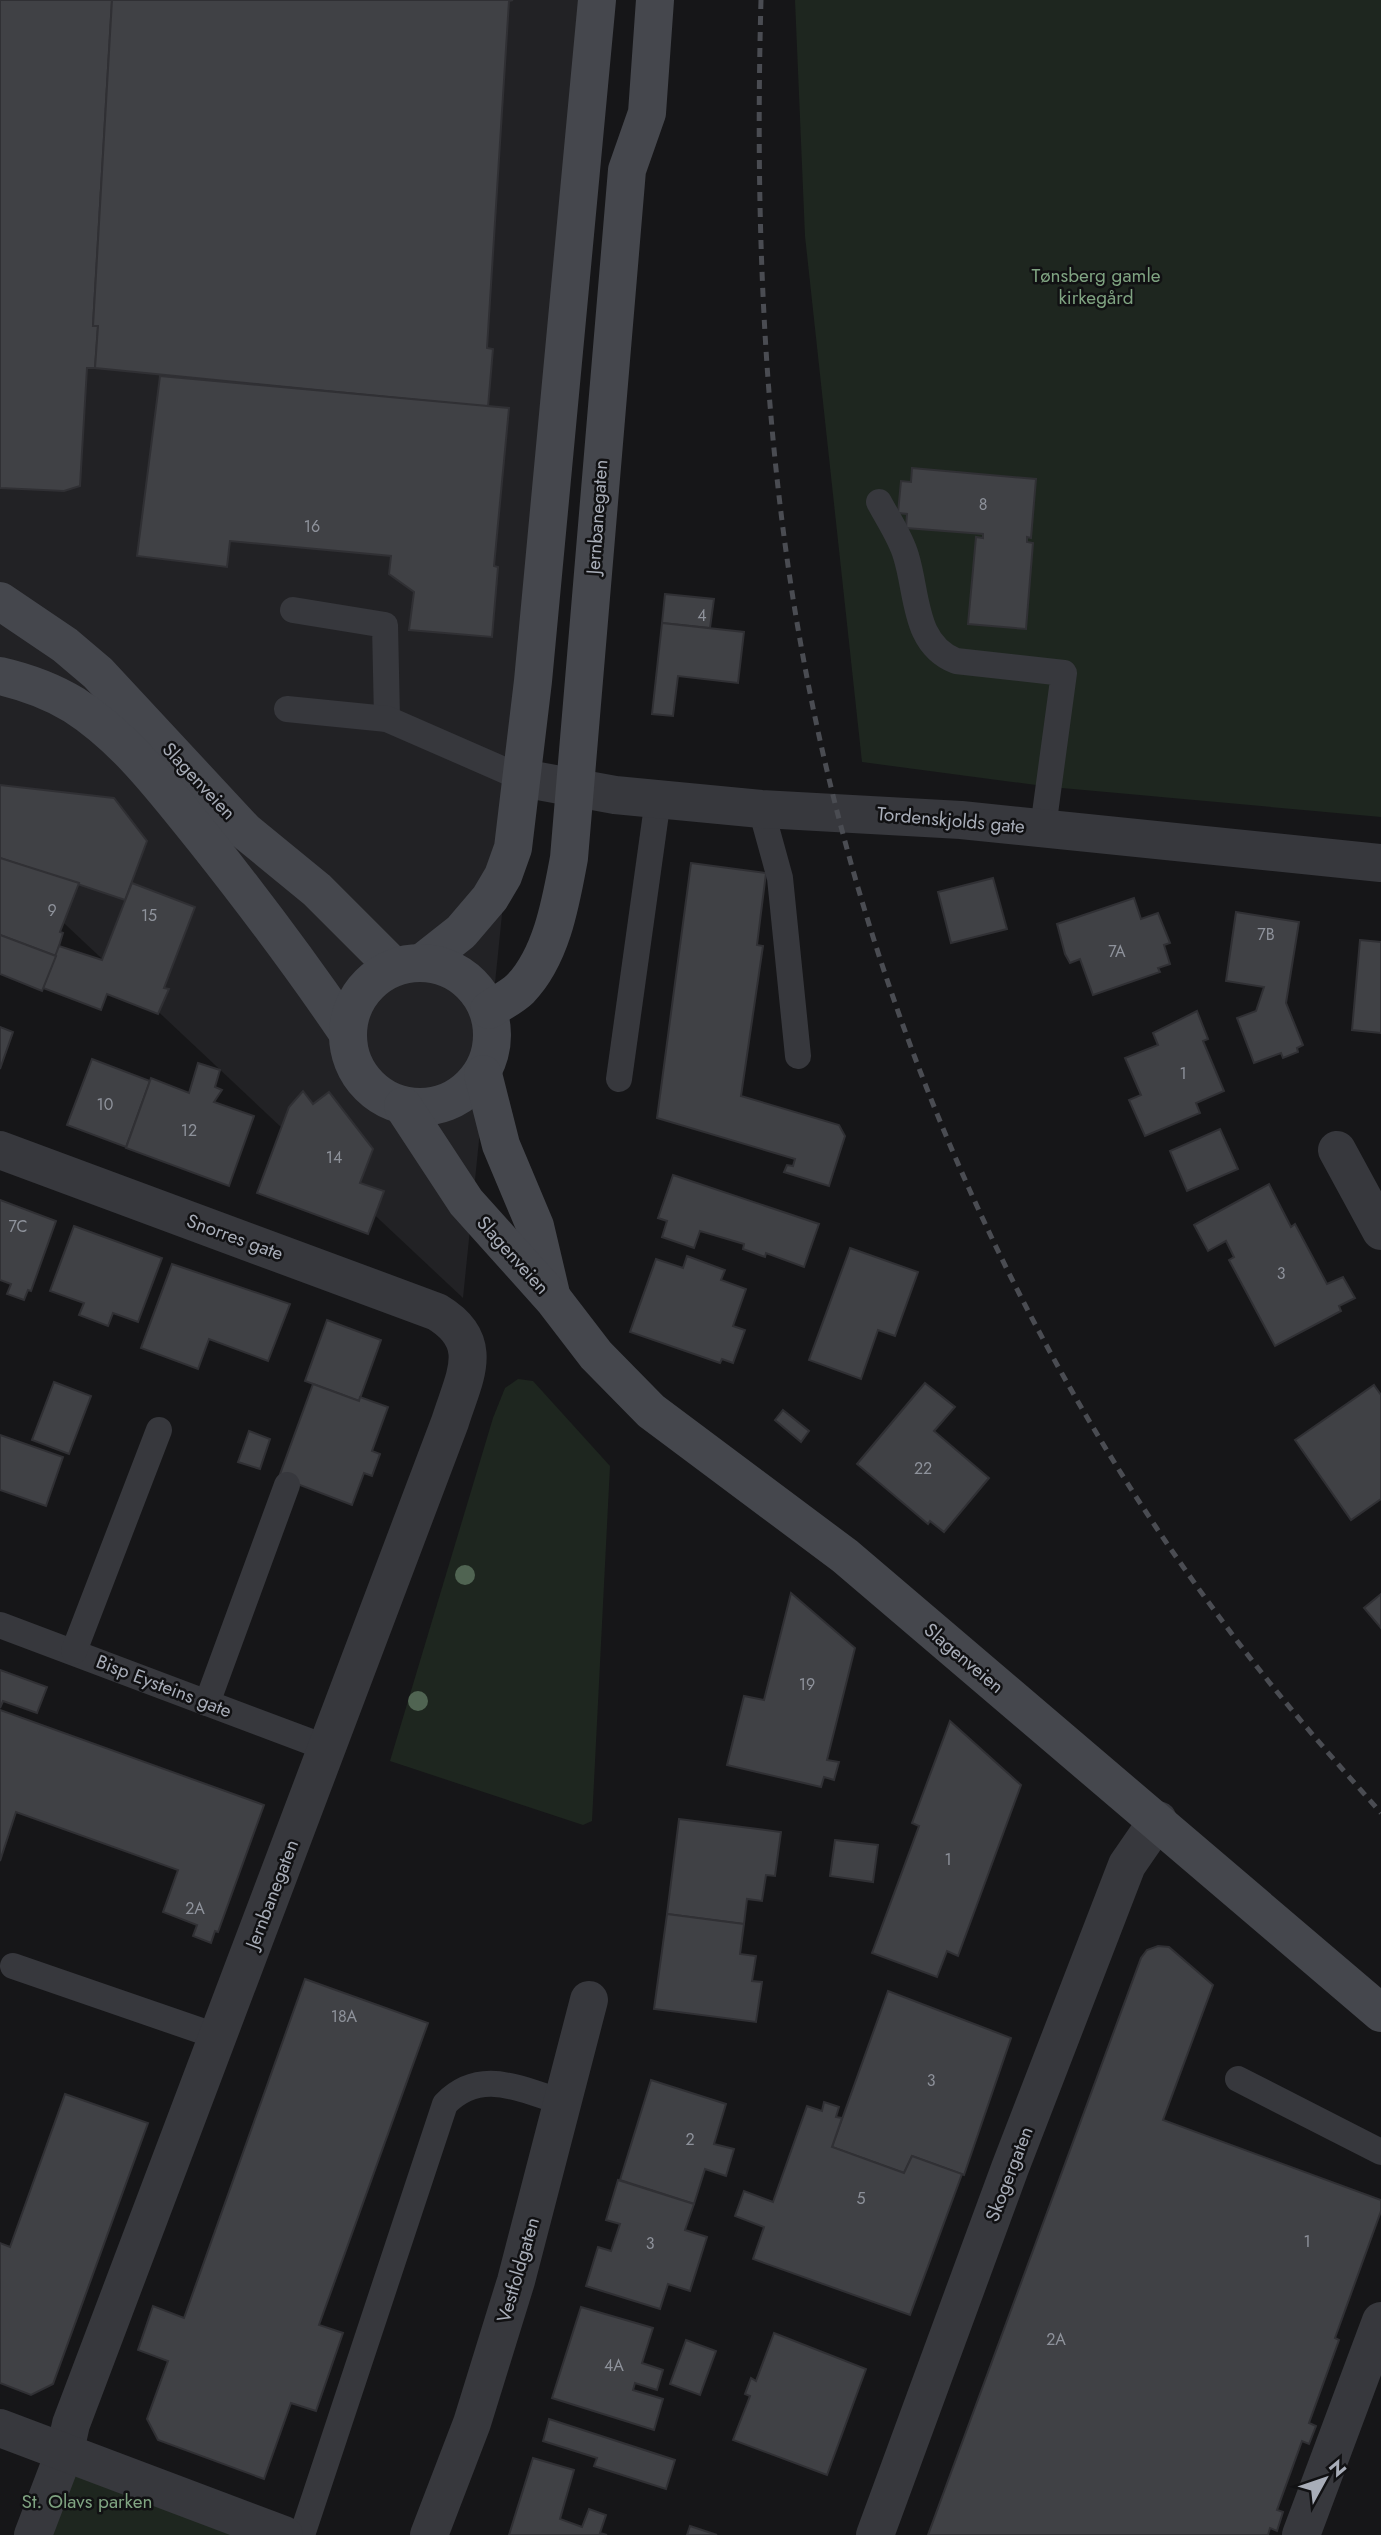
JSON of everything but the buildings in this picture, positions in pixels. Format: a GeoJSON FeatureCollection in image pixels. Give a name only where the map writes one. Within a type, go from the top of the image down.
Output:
{"type":"FeatureCollection","features":[{"type":"Feature","properties":{"kind":"main road"},"geometry":{"type":"LineString","coordinates":[[347,1032],[352,1011],[361,993],[376,977],[408,965],[461,932],[490,898],[503,877],[513,848],[597,0]]}},
{"type":"Feature","properties":{"kind":"main road","name":"Jernbanegaten"},"geometry":{"type":"LineString","coordinates":[[489,1010],[520,989],[526,981],[537,964],[559,911],[576,787],[627,170],[647,113],[655,0]]}},
{"type":"Feature","properties":{"kind":"main road","name":"Slagenveien"},"geometry":{"type":"LineString","coordinates":[[0,601],[65,645],[98,673],[245,831],[408,965],[450,969],[474,986],[489,1010]]}},
{"type":"Feature","properties":{"kind":"main road","name":"Slagenveien"},"geometry":{"type":"LineString","coordinates":[[0,676],[30,683],[74,705],[124,746],[155,778],[275,929],[347,1032],[351,1057],[362,1079],[380,1096],[404,1106],[433,1107],[461,1096],[483,1074]]}},
{"type":"Feature","properties":{"kind":"main road"},"geometry":{"type":"LineString","coordinates":[[483,1074],[493,1043],[489,1010]]}},
{"type":"Feature","properties":{"kind":"main road","name":"Slagenveien"},"geometry":{"type":"LineString","coordinates":[[483,1074],[501,1145],[535,1226],[553,1299]]}},
{"type":"Feature","properties":{"kind":"main road","name":"Slagenveien"},"geometry":{"type":"LineString","coordinates":[[404,1106],[467,1202],[553,1299],[596,1355],[651,1411],[845,1556],[1158,1820],[1381,2013]]}},
{"type":"Feature","properties":{"kind":"street","name":"Tordenskjolds gate"},"geometry":{"type":"LineString","coordinates":[[522,778],[658,799],[761,809],[866,813],[1043,828],[1381,863]]}},
{"type":"Feature","properties":{"kind":"street","name":"Snorres gate"},"geometry":{"type":"LineString","coordinates":[[0,1150],[437,1312],[457,1326],[464,1335]]}},
{"type":"Feature","properties":{"kind":"street"},"geometry":{"type":"LineString","coordinates":[[1337,1150],[1381,1231]]}},
{"type":"Feature","properties":{"kind":"street","name":"Jernbanegaten"},"geometry":{"type":"LineString","coordinates":[[33,2535],[65,2451],[76,2412],[450,1422],[469,1361],[464,1335]]}},
{"type":"Feature","properties":{"kind":"street","name":"Skogergaten"},"geometry":{"type":"LineString","coordinates":[[875,2535],[1015,2155],[1127,1865],[1158,1820]]}},
{"type":"Feature","properties":{"kind":"street","name":"Vestfoldgaten"},"geometry":{"type":"LineString","coordinates":[[429,2535],[472,2423],[516,2281],[589,2000]]}},
{"type":"Feature","properties":{"kind":"street"},"geometry":{"type":"LineString","coordinates":[[1301,2535],[1381,2321]]}},
{"type":"Feature","properties":{"kind":"street"},"geometry":{"type":"LineString","coordinates":[[0,2428],[284,2535]]}},
{"type":"Feature","properties":{"kind":"lane"},"geometry":{"type":"LineString","coordinates":[[879,502],[906,554],[923,630],[942,655],[956,661],[1064,673],[1043,828]]}},
{"type":"Feature","properties":{"kind":"lane"},"geometry":{"type":"LineString","coordinates":[[293,610],[385,625],[387,719]]}},
{"type":"Feature","properties":{"kind":"lane"},"geometry":{"type":"LineString","coordinates":[[287,709],[387,719],[522,778]]}},
{"type":"Feature","properties":{"kind":"lane"},"geometry":{"type":"LineString","coordinates":[[619,1079],[658,799]]}},
{"type":"Feature","properties":{"kind":"lane"},"geometry":{"type":"LineString","coordinates":[[761,809],[780,878],[798,1056]]}},
{"type":"Feature","properties":{"kind":"lane"},"geometry":{"type":"LineString","coordinates":[[74,1651],[159,1430]]}},
{"type":"Feature","properties":{"kind":"lane"},"geometry":{"type":"LineString","coordinates":[[207,1703],[287,1485]]}},
{"type":"Feature","properties":{"kind":"lane","name":"Bisp Eysteins gate"},"geometry":{"type":"LineString","coordinates":[[0,1625],[327,1748]]}},
{"type":"Feature","properties":{"kind":"lane"},"geometry":{"type":"LineString","coordinates":[[13,1966],[219,2036]]}},
{"type":"Feature","properties":{"kind":"lane"},"geometry":{"type":"LineString","coordinates":[[1238,2079],[1381,2152]]}},
{"type":"Feature","properties":{"kind":"lane"},"geometry":{"type":"LineString","coordinates":[[302,2535],[445,2104],[468,2085],[495,2083],[563,2102]]}},
{"type":"Feature","properties":{"kind":"shaded area"},"geometry":{"type":"Polygon","coordinates":[[[0,0],[595,0],[463,1298],[0,863],[0,0]]]}},
{"type":"Feature","properties":{"kind":"green space","name":"Tønsberg gamle kirkegård"},"geometry":{"type":"Polygon","coordinates":[[[795,0],[1381,0],[1381,817],[1051,787],[862,762],[805,236],[795,0]]]}},
{"type":"Feature","properties":{"kind":"green space"},"geometry":{"type":"Polygon","coordinates":[[[518,1379],[533,1381],[610,1466],[592,1821],[583,1825],[390,1761],[493,1418],[505,1388],[518,1379]]]}},
{"type":"Feature","properties":{"kind":"green space","name":"St. Olavs parken"},"geometry":{"type":"Polygon","coordinates":[[[67,2457],[281,2535],[37,2535],[67,2457]]]}},
{"type":"Feature","properties":{"kind":"railway"},"geometry":{"type":"LineString","coordinates":[[761,0],[759,163],[765,327],[778,490],[789,571],[802,651],[829,781],[865,910],[907,1036],[957,1160],[1013,1282],[1077,1399],[1147,1513],[1223,1622],[1280,1696],[1381,1813]]}}]}
